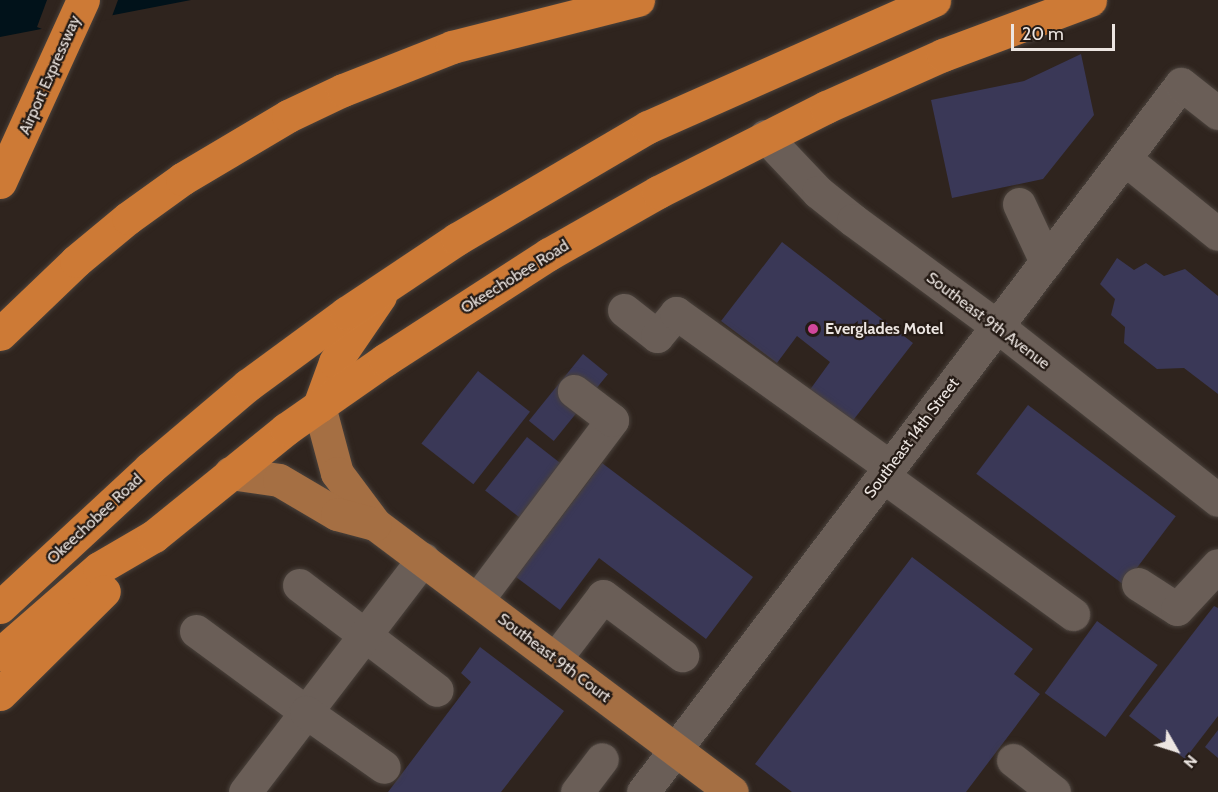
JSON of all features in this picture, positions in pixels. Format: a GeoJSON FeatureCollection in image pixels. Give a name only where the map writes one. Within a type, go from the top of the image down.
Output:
{"type":"FeatureCollection","features":[{"type":"Feature","properties":{"kind":"highway","name":"Airport Expressway"},"geometry":{"type":"LineString","coordinates":[[0,182],[69,37],[83,0]]}},
{"type":"Feature","properties":{"kind":"highway"},"geometry":{"type":"LineString","coordinates":[[0,334],[75,261],[128,218],[182,179],[288,116],[343,90],[452,46],[638,0]]}},
{"type":"Feature","properties":{"kind":"highway","name":"Okeechobee Road"},"geometry":{"type":"LineString","coordinates":[[0,607],[200,425],[387,284],[513,203],[648,128],[934,0]]}},
{"type":"Feature","properties":{"kind":"highway","name":"Okeechobee Road"},"geometry":{"type":"LineString","coordinates":[[0,654],[99,568],[154,536],[230,473],[319,406],[549,254],[765,136],[943,56],[1090,0]]}},
{"type":"Feature","properties":{"kind":"highway"},"geometry":{"type":"LineString","coordinates":[[319,406],[335,362],[387,284]]}},
{"type":"Feature","properties":{"kind":"highway"},"geometry":{"type":"LineString","coordinates":[[0,694],[154,536]]}},
{"type":"Feature","properties":{"kind":"main road","name":"Southeast 9th Court"},"geometry":{"type":"LineString","coordinates":[[319,406],[338,473],[375,524],[732,792]]}},
{"type":"Feature","properties":{"kind":"main road","name":"Southeast 9th Court"},"geometry":{"type":"LineString","coordinates":[[230,473],[279,480],[337,514],[375,524]]}},
{"type":"Feature","properties":{"kind":"street","name":"Southeast 14th Street"},"geometry":{"type":"LineString","coordinates":[[643,792],[1181,84],[1218,113]]}},
{"type":"Feature","properties":{"kind":"street","name":"Southeast 9th Avenue"},"geometry":{"type":"LineString","coordinates":[[765,136],[818,192],[997,326],[1217,498]]}},
{"type":"Feature","properties":{"kind":"street"},"geometry":{"type":"LineString","coordinates":[[1125,159],[1218,234]]}},
{"type":"Feature","properties":{"kind":"street"},"geometry":{"type":"LineString","coordinates":[[1019,204],[1046,262]]}},
{"type":"Feature","properties":{"kind":"street"},"geometry":{"type":"LineString","coordinates":[[624,310],[657,336],[676,313],[1073,614]]}},
{"type":"Feature","properties":{"kind":"street"},"geometry":{"type":"LineString","coordinates":[[477,600],[612,420],[574,391]]}},
{"type":"Feature","properties":{"kind":"street"},"geometry":{"type":"LineString","coordinates":[[245,792],[423,559]]}},
{"type":"Feature","properties":{"kind":"street"},"geometry":{"type":"LineString","coordinates":[[1138,584],[1177,609],[1218,565]]}},
{"type":"Feature","properties":{"kind":"street"},"geometry":{"type":"LineString","coordinates":[[299,585],[366,633],[437,690]]}},
{"type":"Feature","properties":{"kind":"street"},"geometry":{"type":"LineString","coordinates":[[555,659],[603,596],[682,655]]}},
{"type":"Feature","properties":{"kind":"street"},"geometry":{"type":"LineString","coordinates":[[196,631],[384,767]]}},
{"type":"Feature","properties":{"kind":"street"},"geometry":{"type":"LineString","coordinates":[[577,792],[602,759]]}},
{"type":"Feature","properties":{"kind":"street"},"geometry":{"type":"LineString","coordinates":[[1013,760],[1054,792]]}},
{"type":"Feature","properties":{"kind":"shaded area"},"geometry":{"type":"Polygon","coordinates":[[[0,0],[191,0],[0,37],[0,0]]]}},
{"type":"Feature","properties":{"kind":"pier"},"geometry":{"type":"Polygon","coordinates":[[[47,0],[118,0],[111,19],[47,31],[37,27],[47,0]]]}},
{"type":"Feature","properties":{"kind":"building"},"geometry":{"type":"Polygon","coordinates":[[[1081,54],[1094,115],[1043,179],[952,198],[931,100],[1024,81],[1081,54]]]}},
{"type":"Feature","properties":{"kind":"building","name":"Everglades Motel"},"geometry":{"type":"Polygon","coordinates":[[[782,242],[913,343],[851,423],[809,391],[830,362],[797,336],[777,363],[721,321],[782,242]]]}},
{"type":"Feature","properties":{"kind":"building"},"geometry":{"type":"Polygon","coordinates":[[[1117,258],[1134,270],[1146,263],[1164,276],[1185,269],[1218,296],[1218,394],[1184,368],[1157,369],[1124,343],[1125,327],[1111,315],[1115,299],[1100,284],[1117,258]]]}},
{"type":"Feature","properties":{"kind":"building"},"geometry":{"type":"Polygon","coordinates":[[[583,354],[608,374],[554,441],[529,421],[583,354]]]}},
{"type":"Feature","properties":{"kind":"building"},"geometry":{"type":"Polygon","coordinates":[[[478,371],[530,412],[473,484],[421,443],[478,371]]]}},
{"type":"Feature","properties":{"kind":"building"},"geometry":{"type":"Polygon","coordinates":[[[1028,405],[1176,516],[1124,585],[976,474],[1028,405]]]}},
{"type":"Feature","properties":{"kind":"building"},"geometry":{"type":"Polygon","coordinates":[[[527,437],[566,467],[524,521],[485,491],[527,437]]]}},
{"type":"Feature","properties":{"kind":"building"},"geometry":{"type":"Polygon","coordinates":[[[602,463],[753,577],[706,639],[599,558],[560,610],[516,577],[602,463]]]}},
{"type":"Feature","properties":{"kind":"building"},"geometry":{"type":"Polygon","coordinates":[[[912,557],[1033,649],[1014,674],[1040,694],[966,792],[792,792],[755,764],[912,557]]]}},
{"type":"Feature","properties":{"kind":"building"},"geometry":{"type":"Polygon","coordinates":[[[1214,606],[1218,608],[1218,716],[1185,759],[1129,716],[1214,606]]]}},
{"type":"Feature","properties":{"kind":"building"},"geometry":{"type":"Polygon","coordinates":[[[1097,621],[1158,665],[1105,737],[1045,693],[1097,621]]]}},
{"type":"Feature","properties":{"kind":"building"},"geometry":{"type":"Polygon","coordinates":[[[480,647],[564,711],[501,792],[388,792],[471,682],[461,673],[480,647]]]}},
{"type":"Feature","properties":{"kind":"building"},"geometry":{"type":"Polygon","coordinates":[[[1218,730],[1218,758],[1205,747],[1218,730]]]}},
{"type":"Feature","properties":{"kind":"place","name":"Everglades Motel"},"geometry":{"type":"Point","coordinates":[813,329]}}]}
